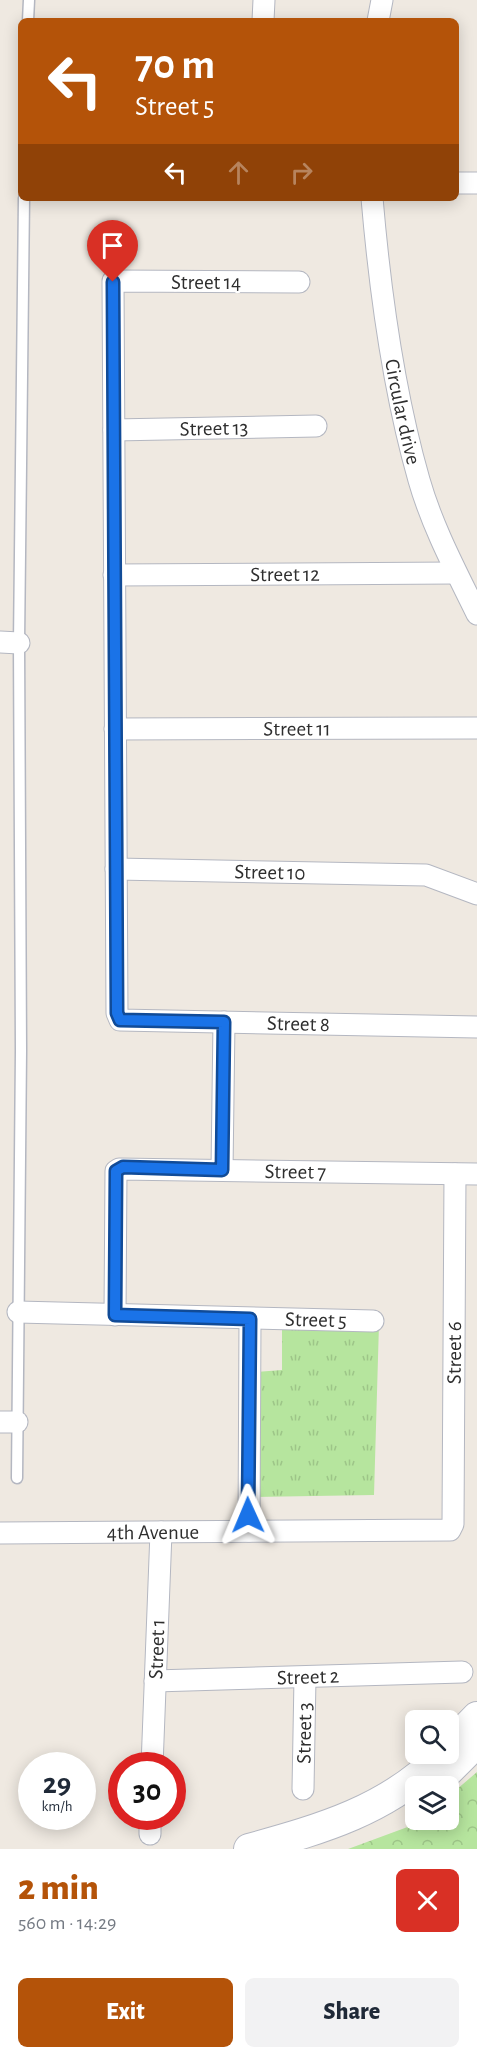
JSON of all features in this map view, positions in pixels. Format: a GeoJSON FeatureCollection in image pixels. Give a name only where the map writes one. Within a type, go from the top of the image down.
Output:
{"type":"FeatureCollection","features":[{"type":"Feature","properties":{"kind":"main road"},"geometry":{"type":"LineString","coordinates":[[459,1736],[477,1717]]}},
{"type":"Feature","properties":{"kind":"main road"},"geometry":{"type":"LineString","coordinates":[[443,1776],[477,1742]]}},
{"type":"Feature","properties":{"kind":"main road"},"geometry":{"type":"LineString","coordinates":[[249,1849],[330,1826],[389,1798],[433,1764]]}},
{"type":"Feature","properties":{"kind":"main road"},"geometry":{"type":"LineString","coordinates":[[311,1849],[381,1823],[405,1807]]}},
{"type":"Feature","properties":{"kind":"street"},"geometry":{"type":"LineString","coordinates":[[263,18],[264,0]]}},
{"type":"Feature","properties":{"kind":"street"},"geometry":{"type":"LineString","coordinates":[[379,18],[382,0]]}},
{"type":"Feature","properties":{"kind":"street"},"geometry":{"type":"LineString","coordinates":[[459,183],[477,183]]}},
{"type":"Feature","properties":{"kind":"street","name":"Circular drive"},"geometry":{"type":"LineString","coordinates":[[372,201],[377,255],[398,396],[419,482],[456,573],[477,614]]}},
{"type":"Feature","properties":{"kind":"street","name":"Street 14"},"geometry":{"type":"LineString","coordinates":[[114,430],[113,282],[299,282]]}},
{"type":"Feature","properties":{"kind":"street","name":"Street 13"},"geometry":{"type":"LineString","coordinates":[[114,430],[316,426]]}},
{"type":"Feature","properties":{"kind":"street"},"geometry":{"type":"LineString","coordinates":[[114,430],[116,869]]}},
{"type":"Feature","properties":{"kind":"street","name":"Street 12"},"geometry":{"type":"LineString","coordinates":[[114,575],[456,573]]}},
{"type":"Feature","properties":{"kind":"street","name":"Street 11"},"geometry":{"type":"LineString","coordinates":[[115,729],[477,728]]}},
{"type":"Feature","properties":{"kind":"street","name":"Street 10"},"geometry":{"type":"LineString","coordinates":[[116,869],[426,875],[477,894]]}},
{"type":"Feature","properties":{"kind":"street","name":"Street 8"},"geometry":{"type":"LineString","coordinates":[[116,869],[117,1013],[120,1020],[477,1027]]}},
{"type":"Feature","properties":{"kind":"street"},"geometry":{"type":"LineString","coordinates":[[222,1170],[224,1022]]}},
{"type":"Feature","properties":{"kind":"street","name":"Street 7"},"geometry":{"type":"LineString","coordinates":[[115,1315],[116,1171],[123,1167],[477,1174]]}},
{"type":"Feature","properties":{"kind":"street","name":"Street 6"},"geometry":{"type":"LineString","coordinates":[[450,1530],[453,1524],[455,1174]]}},
{"type":"Feature","properties":{"kind":"street","name":"Street 5"},"geometry":{"type":"LineString","coordinates":[[18,1312],[373,1322]]}},
{"type":"Feature","properties":{"kind":"street"},"geometry":{"type":"LineString","coordinates":[[249,1531],[250,1319]]}},
{"type":"Feature","properties":{"kind":"street","name":"4th Avenue"},"geometry":{"type":"LineString","coordinates":[[0,1533],[450,1530]]}},
{"type":"Feature","properties":{"kind":"street","name":"Street 1"},"geometry":{"type":"LineString","coordinates":[[152,1752],[161,1532]]}},
{"type":"Feature","properties":{"kind":"street","name":"Street 2"},"geometry":{"type":"LineString","coordinates":[[155,1681],[462,1672]]}},
{"type":"Feature","properties":{"kind":"street","name":"Street 3"},"geometry":{"type":"LineString","coordinates":[[303,1789],[305,1677]]}},
{"type":"Feature","properties":{"kind":"lane"},"geometry":{"type":"LineString","coordinates":[[28,18],[29,0]]}},
{"type":"Feature","properties":{"kind":"lane"},"geometry":{"type":"LineString","coordinates":[[17,1478],[9,1422],[18,1312],[21,1051],[9,642],[24,201]]}},
{"type":"Feature","properties":{"kind":"green space"},"geometry":{"type":"Polygon","coordinates":[[[379,1324],[374,1495],[254,1497],[256,1372],[282,1370],[282,1328],[379,1324]]]}},
{"type":"Feature","properties":{"kind":"green space"},"geometry":{"type":"Polygon","coordinates":[[[477,1772],[477,1849],[348,1849],[405,1828],[405,1830],[459,1830],[459,1787],[477,1772]]]}},
{"type":"Feature","properties":{"kind":"route"},"geometry":{"type":"LineString","coordinates":[[113,282],[117,1013],[120,1020],[224,1022],[222,1170],[123,1167],[116,1171],[115,1315],[250,1319],[248,1515]]}}]}
